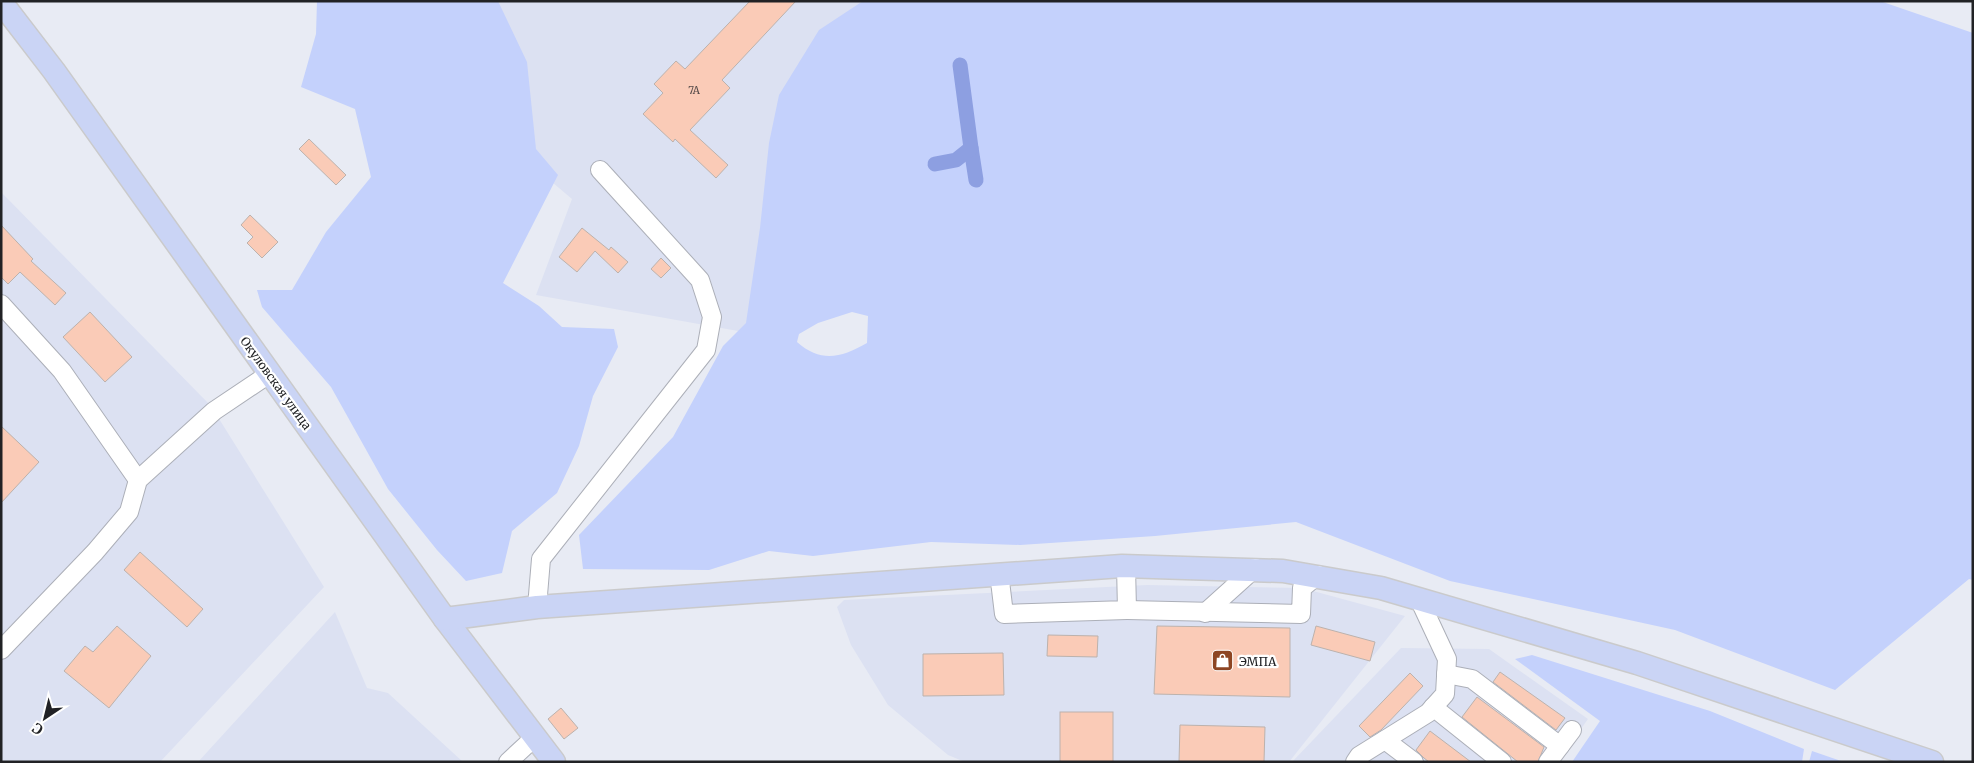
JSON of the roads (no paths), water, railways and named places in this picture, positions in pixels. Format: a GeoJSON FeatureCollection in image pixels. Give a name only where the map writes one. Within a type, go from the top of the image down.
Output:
{"type":"FeatureCollection","features":[{"type":"Feature","properties":{"kind":"main road","name":"Окуловская улица"},"geometry":{"type":"LineString","coordinates":[[1,2],[54,71],[445,619],[554,762]]}},
{"type":"Feature","properties":{"kind":"main road"},"geometry":{"type":"LineString","coordinates":[[445,619],[537,607],[999,573],[1126,566],[1255,568],[1318,575],[1381,588],[1637,662],[1932,762]]}},
{"type":"Feature","properties":{"kind":"lane"},"geometry":{"type":"LineString","coordinates":[[537,607],[541,559],[706,350],[712,317],[700,280],[600,170]]}},
{"type":"Feature","properties":{"kind":"lane"},"geometry":{"type":"LineString","coordinates":[[1,304],[62,371],[138,480]]}},
{"type":"Feature","properties":{"kind":"lane"},"geometry":{"type":"LineString","coordinates":[[1,650],[95,552],[129,512],[138,480],[214,410],[269,374]]}},
{"type":"Feature","properties":{"kind":"lane"},"geometry":{"type":"LineString","coordinates":[[1126,566],[1127,610]]}},
{"type":"Feature","properties":{"kind":"lane"},"geometry":{"type":"LineString","coordinates":[[1205,613],[1255,568]]}},
{"type":"Feature","properties":{"kind":"lane"},"geometry":{"type":"LineString","coordinates":[[999,573],[1004,614],[1127,610],[1301,614],[1302,588],[1318,575]]}},
{"type":"Feature","properties":{"kind":"lane"},"geometry":{"type":"LineString","coordinates":[[1355,762],[1359,756],[1428,713],[1445,694],[1447,659],[1418,599]]}},
{"type":"Feature","properties":{"kind":"lane"},"geometry":{"type":"LineString","coordinates":[[1446,674],[1472,679],[1560,746]]}},
{"type":"Feature","properties":{"kind":"lane"},"geometry":{"type":"LineString","coordinates":[[1433,708],[1502,762]]}},
{"type":"Feature","properties":{"kind":"lane"},"geometry":{"type":"LineString","coordinates":[[1548,762],[1572,730]]}},
{"type":"Feature","properties":{"kind":"lane"},"geometry":{"type":"LineString","coordinates":[[508,762],[535,737]]}},
{"type":"Feature","properties":{"kind":"lane"},"geometry":{"type":"LineString","coordinates":[[1386,740],[1414,762]]}},
{"type":"Feature","properties":{"kind":"waterway"},"geometry":{"type":"LineString","coordinates":[[935,164],[956,160],[971,148],[960,65]]}},
{"type":"Feature","properties":{"kind":"waterway"},"geometry":{"type":"LineString","coordinates":[[971,148],[976,180]]}},
{"type":"Feature","properties":{"kind":"place","name":"ЭМПА"},"geometry":{"type":"Point","coordinates":[1223,661]}}]}
